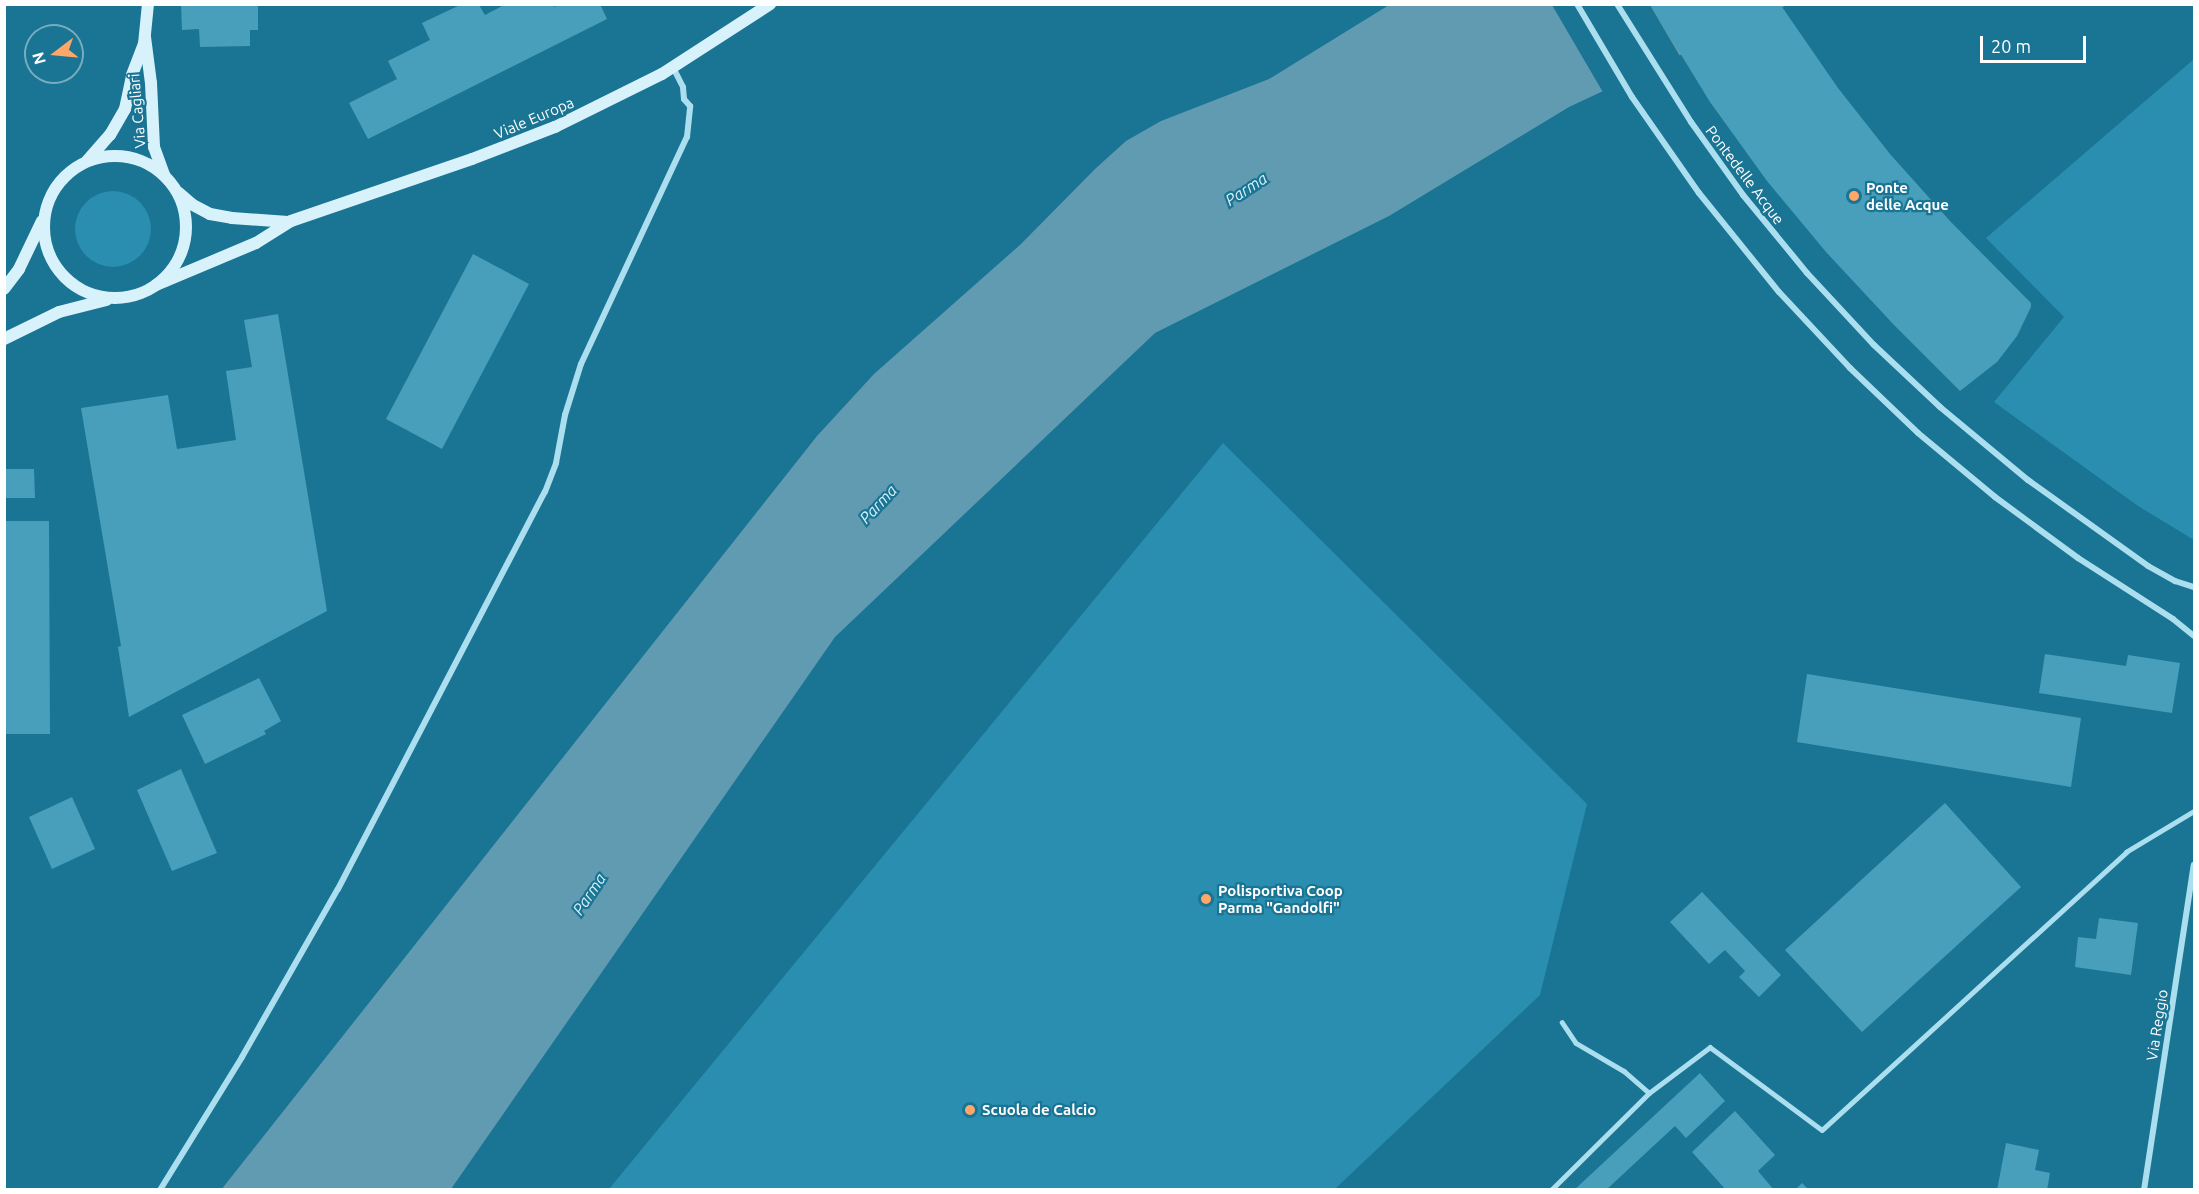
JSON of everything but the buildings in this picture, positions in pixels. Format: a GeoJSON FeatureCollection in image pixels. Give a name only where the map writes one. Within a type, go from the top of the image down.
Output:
{"type":"FeatureCollection","features":[{"type":"Feature","properties":{"kind":"main road","name":"Via Cagliari"},"geometry":{"type":"LineString","coordinates":[[81,165],[99,150],[121,117],[145,37],[148,4]]}},
{"type":"Feature","properties":{"kind":"main road","name":"Viale Europa"},"geometry":{"type":"LineString","coordinates":[[4,339],[59,312],[133,296],[256,243],[291,221],[528,138],[608,102],[673,67],[770,4]]}},
{"type":"Feature","properties":{"kind":"main road","name":"Via Cagliari"},"geometry":{"type":"LineString","coordinates":[[145,37],[151,84],[154,147],[167,180]]}},
{"type":"Feature","properties":{"kind":"main road","name":"Viale Europa"},"geometry":{"type":"LineString","coordinates":[[4,289],[24,259],[61,181],[81,165],[103,158],[125,157],[147,164],[193,205],[210,214],[232,218],[291,221]]}},
{"type":"Feature","properties":{"kind":"main road","name":"Viale Europa"},"geometry":{"type":"LineString","coordinates":[[156,285],[174,267],[185,237],[182,204],[167,180]]}},
{"type":"Feature","properties":{"kind":"main road","name":"Viale Europa"},"geometry":{"type":"LineString","coordinates":[[49,203],[44,228],[45,241],[63,275],[83,291],[120,298]]}},
{"type":"Feature","properties":{"kind":"street"},"geometry":{"type":"LineString","coordinates":[[1577,4],[1626,89],[1699,193],[1779,292],[1850,368],[1939,451],[2022,518],[2194,636]]}},
{"type":"Feature","properties":{"kind":"street","name":"Pontedelle Acque"},"geometry":{"type":"LineString","coordinates":[[1617,4],[1664,82],[1731,179],[1807,273],[1874,345],[1940,407],[2028,480],[2148,566],[2175,581],[2194,587]]}},
{"type":"Feature","properties":{"kind":"street"},"geometry":{"type":"LineString","coordinates":[[160,1190],[242,1058],[333,898],[545,492],[556,463],[565,415],[580,364],[687,137],[690,106],[684,99],[683,87],[673,67]]}},
{"type":"Feature","properties":{"kind":"street","name":"Via Reggio"},"geometry":{"type":"LineString","coordinates":[[2144,1190],[2194,865]]}},
{"type":"Feature","properties":{"kind":"lane"},"geometry":{"type":"LineString","coordinates":[[1551,1190],[1649,1093],[1710,1047],[1822,1130],[2126,852],[2194,811]]}},
{"type":"Feature","properties":{"kind":"lane"},"geometry":{"type":"LineString","coordinates":[[1562,1022],[1576,1043],[1624,1071],[1649,1093]]}},
{"type":"Feature","properties":{"kind":"shaded area"},"geometry":{"type":"Polygon","coordinates":[[[2194,59],[2194,540],[2138,506],[1994,402],[2064,317],[1986,238],[2194,59]]]}},
{"type":"Feature","properties":{"kind":"shaded area"},"geometry":{"type":"Polygon","coordinates":[[[113,191],[128,194],[140,202],[148,214],[151,229],[148,244],[140,256],[128,264],[113,267],[98,264],[86,256],[78,244],[75,229],[78,214],[86,202],[98,194],[113,191]]]}},
{"type":"Feature","properties":{"kind":"shaded area","name":"Polisportiva Coop Parma \"Gandolfi\""},"geometry":{"type":"Polygon","coordinates":[[[1223,443],[1587,804],[1540,995],[1335,1189],[609,1189],[1223,443]]]}},
{"type":"Feature","properties":{"kind":"water","name":"Parma"},"geometry":{"type":"Polygon","coordinates":[[[1389,5],[1787,5],[1569,107],[1389,216],[1155,333],[835,637],[451,1189],[221,1190],[817,436],[874,374],[1021,244],[1126,141],[1161,121],[1269,79],[1389,5]]]}},
{"type":"Feature","properties":{"kind":"pier"},"geometry":{"type":"Polygon","coordinates":[[[1552,5],[1650,5],[1681,58],[1604,94],[1552,5]]]}},
{"type":"Feature","properties":{"kind":"place","name":"Ponte delle Acque"},"geometry":{"type":"Point","coordinates":[1854,196]}},
{"type":"Feature","properties":{"kind":"place","name":"Polisportiva Coop Parma \"Gandolfi\""},"geometry":{"type":"Point","coordinates":[1206,899]}},
{"type":"Feature","properties":{"kind":"place","name":"Scuola de Calcio"},"geometry":{"type":"Point","coordinates":[970,1110]}}]}
